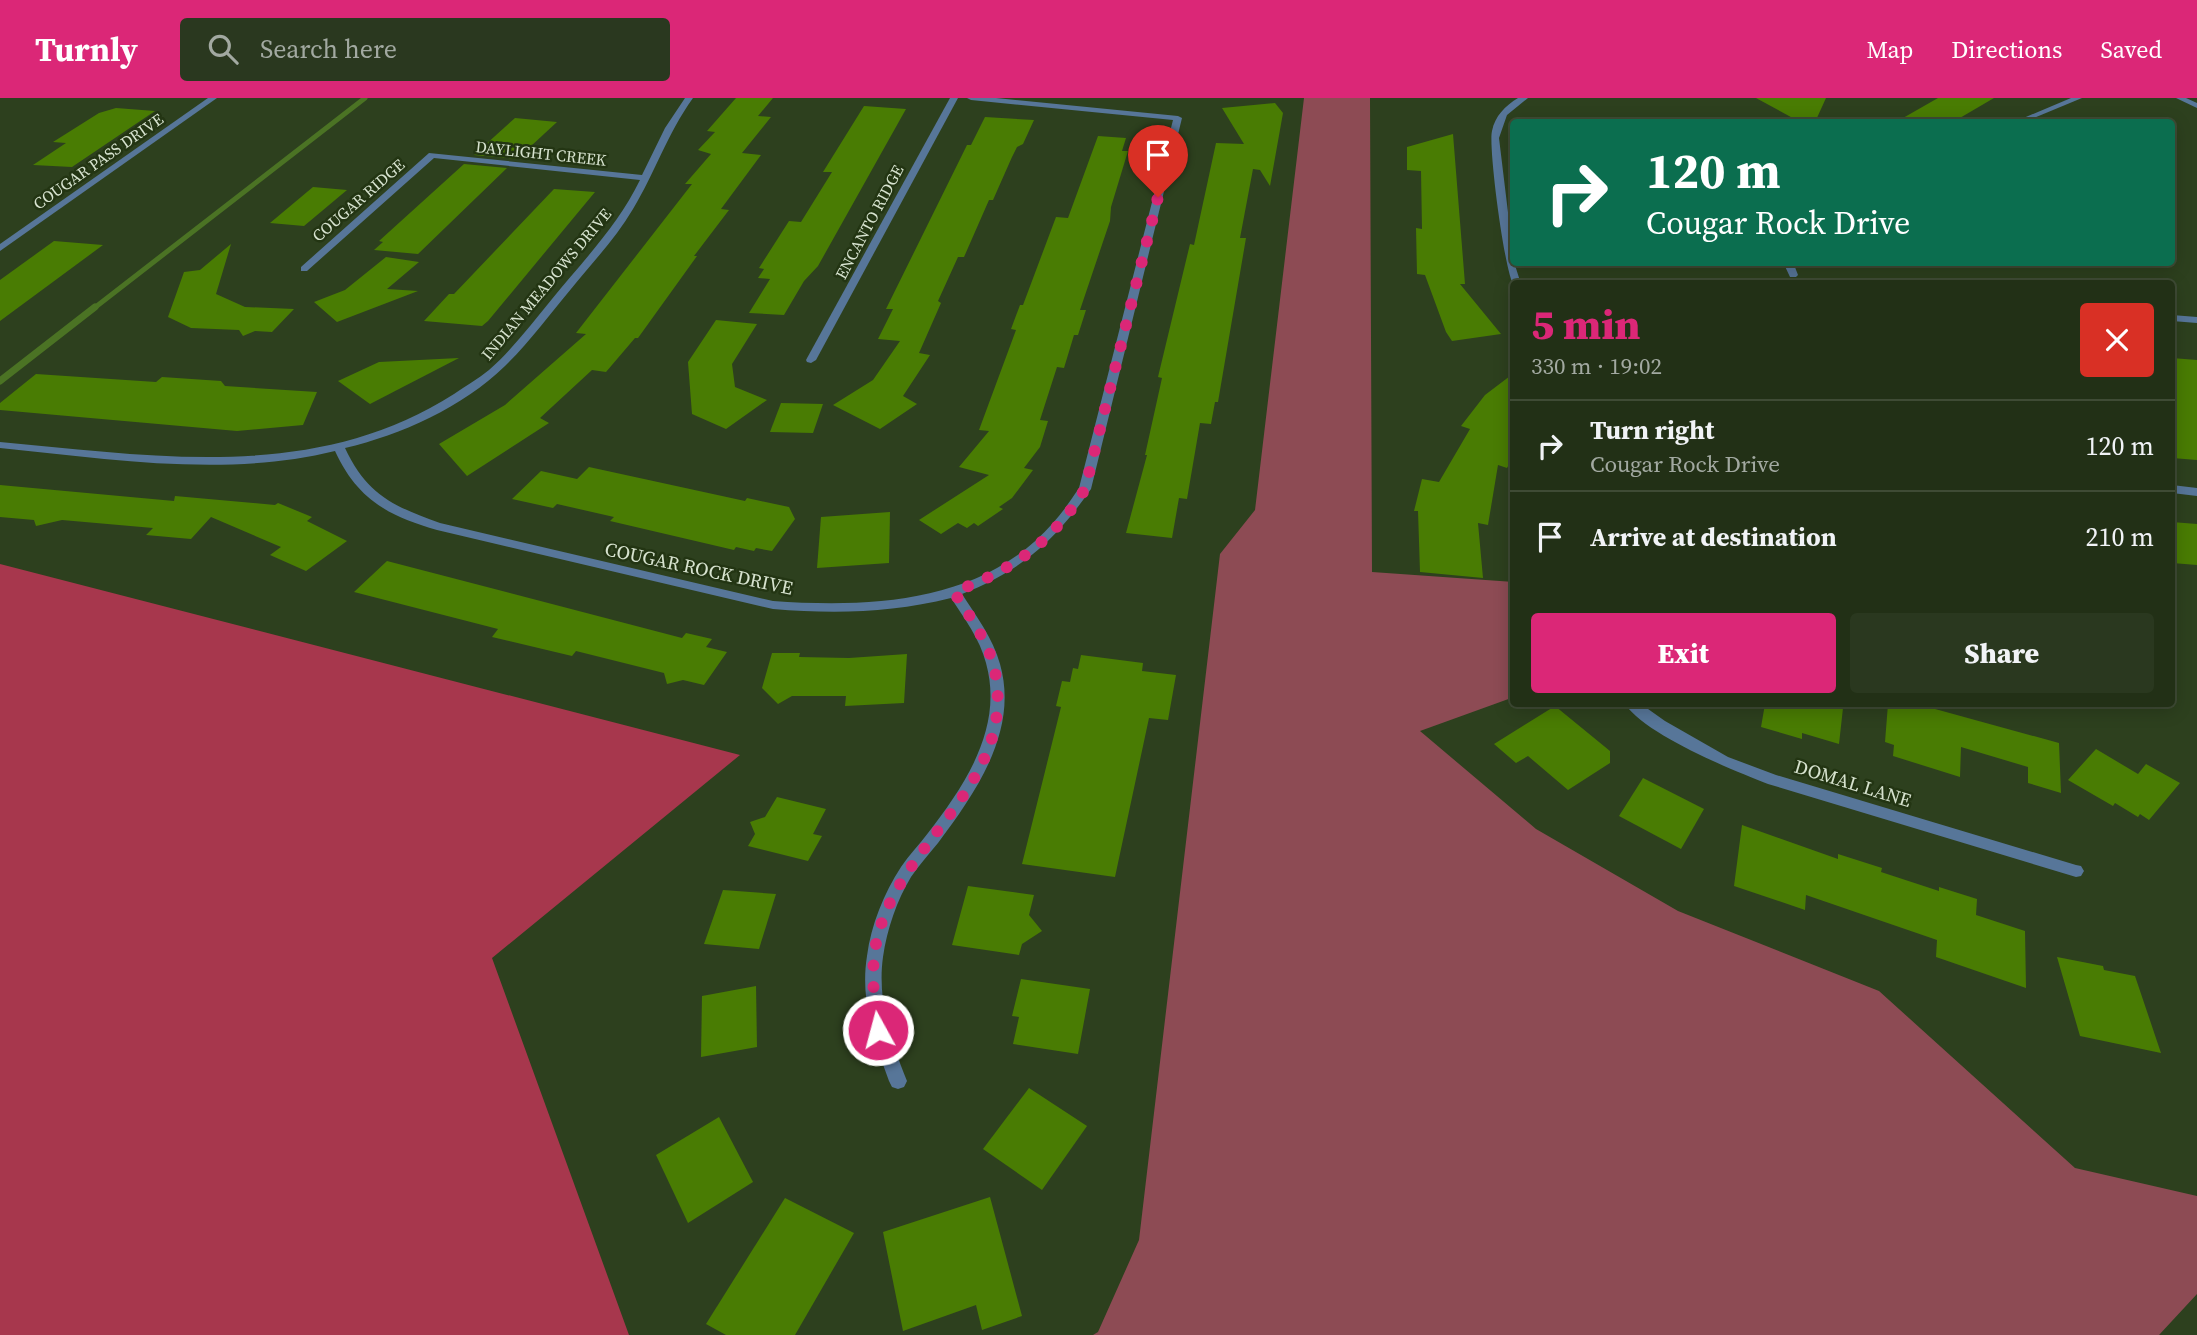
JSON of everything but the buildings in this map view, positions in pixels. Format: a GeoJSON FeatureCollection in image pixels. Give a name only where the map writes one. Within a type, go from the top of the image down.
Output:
{"type":"FeatureCollection","features":[{"type":"Feature","properties":{"kind":"street","name":"COUGAR PASS DRIVE"},"geometry":{"type":"LineString","coordinates":[[0,248],[213,98]]}},
{"type":"Feature","properties":{"kind":"street","name":"INDIAN MEADOWS DRIVE"},"geometry":{"type":"LineString","coordinates":[[0,445],[198,463],[265,461],[339,447],[421,417],[459,397],[508,359],[618,225],[648,178],[670,126],[689,98]]}},
{"type":"Feature","properties":{"kind":"street","name":"ENCANTO RIDGE"},"geometry":{"type":"LineString","coordinates":[[811,360],[954,98]]}},
{"type":"Feature","properties":{"kind":"street","name":"COUGAR ROCK DRIVE"},"geometry":{"type":"LineString","coordinates":[[339,447],[351,476],[368,493],[404,514],[437,526],[773,605],[825,610],[880,608],[954,592],[1001,571],[1039,546],[1067,519],[1085,489],[1178,118],[971,98]]}},
{"type":"Feature","properties":{"kind":"street"},"geometry":{"type":"LineString","coordinates":[[1510,256],[1495,138],[1496,125],[1504,112],[1524,98]]}},
{"type":"Feature","properties":{"kind":"street"},"geometry":{"type":"LineString","coordinates":[[2026,119],[2078,98]]}},
{"type":"Feature","properties":{"kind":"street"},"geometry":{"type":"LineString","coordinates":[[2180,98],[2197,106]]}},
{"type":"Feature","properties":{"kind":"street","name":"DAYLIGHT CREEK"},"geometry":{"type":"LineString","coordinates":[[432,155],[648,178]]}},
{"type":"Feature","properties":{"kind":"street","name":"COUGAR RIDGE"},"geometry":{"type":"LineString","coordinates":[[304,269],[432,155]]}},
{"type":"Feature","properties":{"kind":"street"},"geometry":{"type":"LineString","coordinates":[[1501,175],[1510,176]]}},
{"type":"Feature","properties":{"kind":"street"},"geometry":{"type":"LineString","coordinates":[[1790,266],[1793,275]]}},
{"type":"Feature","properties":{"kind":"street"},"geometry":{"type":"LineString","coordinates":[[2175,317],[2197,320]]}},
{"type":"Feature","properties":{"kind":"street"},"geometry":{"type":"LineString","coordinates":[[2175,489],[2197,492]]}},
{"type":"Feature","properties":{"kind":"street"},"geometry":{"type":"LineString","coordinates":[[898,1081],[878,1030],[873,984],[877,939],[903,877],[970,790],[992,742],[998,698],[994,665],[973,622],[954,592]]}},
{"type":"Feature","properties":{"kind":"street","name":"DOMAL LANE"},"geometry":{"type":"LineString","coordinates":[[1636,707],[1660,725],[1723,761],[1773,780],[2076,871]]}},
{"type":"Feature","properties":{"kind":"shaded area"},"geometry":{"type":"Polygon","coordinates":[[[1304,98],[1370,98],[1372,572],[1510,582],[1510,698],[1420,731],[1536,829],[1678,911],[1879,991],[2075,1168],[2197,1196],[2197,1294],[2159,1335],[1093,1335],[1098,1332],[1139,1240],[1220,554],[1255,510],[1304,98]]]}},
{"type":"Feature","properties":{"kind":"shaded area"},"geometry":{"type":"Polygon","coordinates":[[[0,564],[740,755],[492,958],[629,1335],[0,1335],[0,564]]]}},
{"type":"Feature","properties":{"kind":"waterway"},"geometry":{"type":"LineString","coordinates":[[93,309],[365,98]]}},
{"type":"Feature","properties":{"kind":"waterway"},"geometry":{"type":"LineString","coordinates":[[0,381],[95,307]]}},
{"type":"Feature","properties":{"kind":"route"},"geometry":{"type":"LineString","coordinates":[[878,1030],[873,984],[877,939],[903,877],[970,790],[992,742],[998,698],[994,665],[973,622],[954,592],[1001,571],[1039,546],[1067,519],[1085,489],[1158,197]]}}]}
